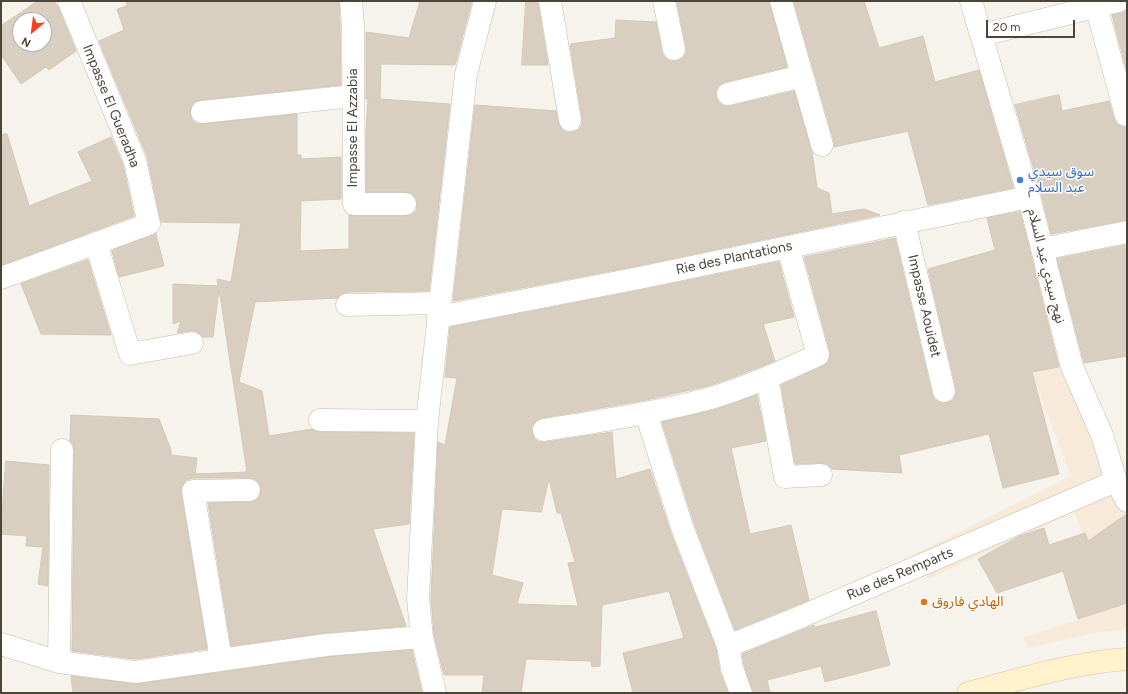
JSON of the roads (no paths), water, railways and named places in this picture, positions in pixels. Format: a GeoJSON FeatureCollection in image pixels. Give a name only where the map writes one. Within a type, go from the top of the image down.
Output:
{"type":"FeatureCollection","features":[{"type":"Feature","properties":{"kind":"main road"},"geometry":{"type":"LineString","coordinates":[[968,693],[1054,671],[1106,661],[1127,659]]}},
{"type":"Feature","properties":{"kind":"street","name":"Impasse El Gueradha"},"geometry":{"type":"LineString","coordinates":[[1,278],[148,224],[135,161],[69,1]]}},
{"type":"Feature","properties":{"kind":"street","name":"Impasse El Azzabia"},"geometry":{"type":"LineString","coordinates":[[351,1],[353,25],[354,204],[405,204]]}},
{"type":"Feature","properties":{"kind":"street"},"geometry":{"type":"LineString","coordinates":[[436,693],[422,637],[418,599],[427,421],[466,74],[485,1]]}},
{"type":"Feature","properties":{"kind":"street"},"geometry":{"type":"LineString","coordinates":[[550,1],[570,120]]}},
{"type":"Feature","properties":{"kind":"street"},"geometry":{"type":"LineString","coordinates":[[664,1],[674,49]]}},
{"type":"Feature","properties":{"kind":"street"},"geometry":{"type":"LineString","coordinates":[[781,1],[822,145]]}},
{"type":"Feature","properties":{"kind":"street","name":"نهج سيدي عبد السلام"},"geometry":{"type":"LineString","coordinates":[[971,1],[1030,197],[1072,367],[1102,435],[1116,481],[1127,501]]}},
{"type":"Feature","properties":{"kind":"street"},"geometry":{"type":"LineString","coordinates":[[982,35],[1118,1]]}},
{"type":"Feature","properties":{"kind":"street"},"geometry":{"type":"LineString","coordinates":[[1096,6],[1125,106]]}},
{"type":"Feature","properties":{"kind":"street"},"geometry":{"type":"LineString","coordinates":[[728,94],[802,76]]}},
{"type":"Feature","properties":{"kind":"street"},"geometry":{"type":"LineString","coordinates":[[202,112],[353,96]]}},
{"type":"Feature","properties":{"kind":"street","name":"Rie des Plantations"},"geometry":{"type":"LineString","coordinates":[[347,305],[439,310],[639,278],[1030,197]]}},
{"type":"Feature","properties":{"kind":"street","name":"Impasse Aouidet"},"geometry":{"type":"LineString","coordinates":[[904,222],[944,390]]}},
{"type":"Feature","properties":{"kind":"street"},"geometry":{"type":"LineString","coordinates":[[1042,249],[1127,232]]}},
{"type":"Feature","properties":{"kind":"street"},"geometry":{"type":"LineString","coordinates":[[96,243],[130,354],[192,343]]}},
{"type":"Feature","properties":{"kind":"street"},"geometry":{"type":"LineString","coordinates":[[544,430],[646,413],[711,398],[767,378],[818,355],[788,247]]}},
{"type":"Feature","properties":{"kind":"street"},"geometry":{"type":"LineString","coordinates":[[767,378],[785,477],[821,474]]}},
{"type":"Feature","properties":{"kind":"street"},"geometry":{"type":"LineString","coordinates":[[646,413],[682,526],[728,646],[732,668],[741,693]]}},
{"type":"Feature","properties":{"kind":"street"},"geometry":{"type":"LineString","coordinates":[[320,420],[427,421]]}},
{"type":"Feature","properties":{"kind":"street"},"geometry":{"type":"LineString","coordinates":[[59,662],[62,450]]}},
{"type":"Feature","properties":{"kind":"street","name":"Rue des Remparts"},"geometry":{"type":"LineString","coordinates":[[728,646],[791,621],[1116,481]]}},
{"type":"Feature","properties":{"kind":"street"},"geometry":{"type":"LineString","coordinates":[[221,660],[193,491],[249,490]]}},
{"type":"Feature","properties":{"kind":"street"},"geometry":{"type":"LineString","coordinates":[[1,644],[59,662],[135,672],[326,645],[422,637]]}},
{"type":"Feature","properties":{"kind":"place","name":"سوق سيدي عبد السلام"},"geometry":{"type":"Point","coordinates":[1020,180]}},
{"type":"Feature","properties":{"kind":"place","name":"الهادي فاروق"},"geometry":{"type":"Point","coordinates":[924,602]}}]}
